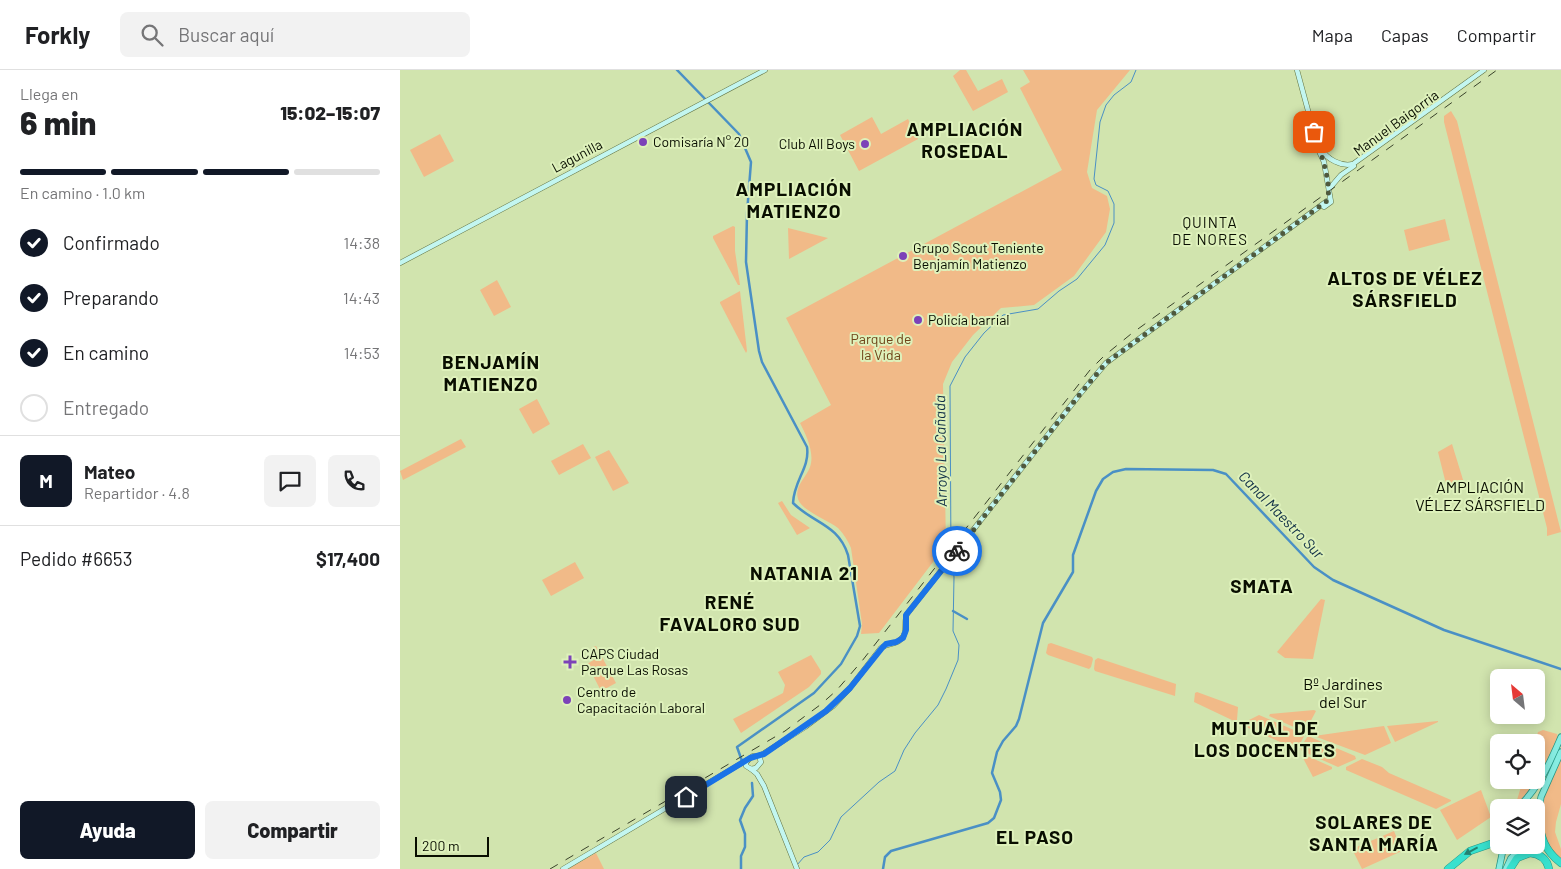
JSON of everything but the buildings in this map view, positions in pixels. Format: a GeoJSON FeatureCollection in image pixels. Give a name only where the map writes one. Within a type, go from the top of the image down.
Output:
{"type":"FeatureCollection","features":[{"type":"Feature","properties":{"kind":"highway"},"geometry":{"type":"LineString","coordinates":[[1448,869],[1470,851],[1490,844]]}},
{"type":"Feature","properties":{"kind":"highway"},"geometry":{"type":"LineString","coordinates":[[1545,845],[1549,852],[1561,863]]}},
{"type":"Feature","properties":{"kind":"highway"},"geometry":{"type":"LineString","coordinates":[[1508,869],[1517,858],[1530,853],[1542,857],[1547,862],[1549,869]]}},
{"type":"Feature","properties":{"kind":"main road","name":"Lagunilla"},"geometry":{"type":"LineString","coordinates":[[400,263],[765,70]]}},
{"type":"Feature","properties":{"kind":"main road"},"geometry":{"type":"LineString","coordinates":[[1297,70],[1326,171],[1328,198]]}},
{"type":"Feature","properties":{"kind":"main road","name":"Manuel Baigorria"},"geometry":{"type":"LineString","coordinates":[[1337,162],[1347,165],[1356,162],[1485,70]]}},
{"type":"Feature","properties":{"kind":"main road","name":"Manuel Baigorria"},"geometry":{"type":"LineString","coordinates":[[1340,176],[1485,70]]}},
{"type":"Feature","properties":{"kind":"main road"},"geometry":{"type":"LineString","coordinates":[[563,869],[753,756],[758,756],[770,750],[813,721],[839,699],[886,644],[903,638],[906,630],[907,614],[1106,363],[1328,198],[1330,186],[1340,176],[1342,170],[1337,162],[1325,155],[1318,145]]}},
{"type":"Feature","properties":{"kind":"main road"},"geometry":{"type":"LineString","coordinates":[[1326,171],[1328,163],[1337,162]]}},
{"type":"Feature","properties":{"kind":"main road"},"geometry":{"type":"LineString","coordinates":[[1326,171],[1332,178],[1340,176]]}},
{"type":"Feature","properties":{"kind":"main road"},"geometry":{"type":"LineString","coordinates":[[1525,799],[1536,787],[1561,737]]}},
{"type":"Feature","properties":{"kind":"main road"},"geometry":{"type":"LineString","coordinates":[[728,772],[740,767],[749,768],[760,764],[770,750]]}},
{"type":"Feature","properties":{"kind":"main road"},"geometry":{"type":"LineString","coordinates":[[1541,799],[1561,752]]}},
{"type":"Feature","properties":{"kind":"main road"},"geometry":{"type":"LineString","coordinates":[[758,756],[760,758],[761,779],[798,869]]}},
{"type":"Feature","properties":{"kind":"main road"},"geometry":{"type":"LineString","coordinates":[[747,760],[745,763],[761,779]]}},
{"type":"Feature","properties":{"kind":"main road"},"geometry":{"type":"LineString","coordinates":[[1499,869],[1503,854]]}},
{"type":"Feature","properties":{"kind":"main road"},"geometry":{"type":"LineString","coordinates":[[1508,869],[1515,854]]}},
{"type":"Feature","properties":{"kind":"green space"},"geometry":{"type":"Polygon","coordinates":[[[960,70],[966,70],[978,91],[1002,79],[1008,92],[973,111],[953,76],[960,70]]]}},
{"type":"Feature","properties":{"kind":"green space","name":"Parque de la Vida"},"geometry":{"type":"Polygon","coordinates":[[[1023,70],[1130,70],[1097,110],[1087,172],[1092,188],[1107,196],[1110,209],[1106,232],[1074,276],[1034,305],[1001,308],[973,335],[952,362],[943,384],[946,545],[879,633],[861,634],[862,624],[850,545],[838,528],[810,511],[798,499],[799,486],[811,462],[809,444],[800,423],[831,405],[786,318],[1062,170],[1020,88],[1030,82],[1023,70]]]}},
{"type":"Feature","properties":{"kind":"green space"},"geometry":{"type":"Polygon","coordinates":[[[1451,111],[1457,121],[1561,532],[1547,536],[1547,528],[1444,122],[1444,116],[1451,111]]]}},
{"type":"Feature","properties":{"kind":"green space","name":"Club All Boys"},"geometry":{"type":"Polygon","coordinates":[[[872,117],[881,134],[908,119],[918,139],[859,171],[840,135],[872,117]]]}},
{"type":"Feature","properties":{"kind":"green space"},"geometry":{"type":"Polygon","coordinates":[[[440,134],[454,161],[424,177],[410,150],[440,134]]]}},
{"type":"Feature","properties":{"kind":"green space"},"geometry":{"type":"Polygon","coordinates":[[[1445,219],[1450,240],[1409,251],[1404,230],[1445,219]]]}},
{"type":"Feature","properties":{"kind":"green space"},"geometry":{"type":"Polygon","coordinates":[[[733,226],[735,227],[735,251],[740,285],[738,285],[713,238],[713,236],[733,226]]]}},
{"type":"Feature","properties":{"kind":"green space"},"geometry":{"type":"Polygon","coordinates":[[[788,228],[828,238],[789,259],[788,228]]]}},
{"type":"Feature","properties":{"kind":"green space"},"geometry":{"type":"Polygon","coordinates":[[[497,280],[511,307],[494,316],[480,290],[497,280]]]}},
{"type":"Feature","properties":{"kind":"green space"},"geometry":{"type":"Polygon","coordinates":[[[740,291],[747,351],[746,353],[720,303],[740,291]]]}},
{"type":"Feature","properties":{"kind":"green space"},"geometry":{"type":"Polygon","coordinates":[[[537,399],[550,424],[533,434],[519,409],[537,399]]]}},
{"type":"Feature","properties":{"kind":"green space"},"geometry":{"type":"Polygon","coordinates":[[[461,439],[466,447],[403,480],[400,471],[461,439]]]}},
{"type":"Feature","properties":{"kind":"green space"},"geometry":{"type":"Polygon","coordinates":[[[583,444],[591,458],[559,475],[551,461],[583,444]]]}},
{"type":"Feature","properties":{"kind":"green space"},"geometry":{"type":"Polygon","coordinates":[[[1452,444],[1464,483],[1447,488],[1438,452],[1452,444]]]}},
{"type":"Feature","properties":{"kind":"green space"},"geometry":{"type":"Polygon","coordinates":[[[609,450],[629,483],[613,491],[595,457],[609,450]]]}},
{"type":"Feature","properties":{"kind":"green space"},"geometry":{"type":"Polygon","coordinates":[[[782,501],[791,515],[810,528],[797,535],[778,503],[782,501]]]}},
{"type":"Feature","properties":{"kind":"green space"},"geometry":{"type":"Polygon","coordinates":[[[575,562],[584,578],[551,596],[542,580],[575,562]]]}},
{"type":"Feature","properties":{"kind":"green space"},"geometry":{"type":"Polygon","coordinates":[[[1321,599],[1325,600],[1313,659],[1285,658],[1277,652],[1321,599]]]}},
{"type":"Feature","properties":{"kind":"green space"},"geometry":{"type":"Polygon","coordinates":[[[1051,643],[1092,657],[1091,667],[1089,669],[1048,655],[1046,653],[1048,644],[1051,643]]]}},
{"type":"Feature","properties":{"kind":"green space"},"geometry":{"type":"Polygon","coordinates":[[[596,646],[616,683],[603,690],[600,689],[587,664],[597,658],[591,648],[596,646]]]}},
{"type":"Feature","properties":{"kind":"green space"},"geometry":{"type":"Polygon","coordinates":[[[811,655],[821,674],[809,687],[741,733],[733,719],[783,693],[785,685],[778,672],[811,655]]]}},
{"type":"Feature","properties":{"kind":"green space"},"geometry":{"type":"Polygon","coordinates":[[[1098,658],[1176,684],[1175,696],[1095,671],[1095,660],[1098,658]]]}},
{"type":"Feature","properties":{"kind":"green space"},"geometry":{"type":"Polygon","coordinates":[[[1197,692],[1238,707],[1237,720],[1234,721],[1194,702],[1195,693],[1197,692]]]}},
{"type":"Feature","properties":{"kind":"green space"},"geometry":{"type":"Polygon","coordinates":[[[1316,711],[1306,730],[1303,731],[1269,716],[1270,714],[1316,711]]]}},
{"type":"Feature","properties":{"kind":"green space"},"geometry":{"type":"Polygon","coordinates":[[[1259,715],[1303,734],[1304,736],[1298,748],[1296,749],[1244,726],[1243,723],[1259,715]]]}},
{"type":"Feature","properties":{"kind":"green space"},"geometry":{"type":"Polygon","coordinates":[[[1438,721],[1395,742],[1387,726],[1438,721]]]}},
{"type":"Feature","properties":{"kind":"green space"},"geometry":{"type":"Polygon","coordinates":[[[1384,726],[1391,743],[1365,755],[1314,736],[1384,726]]]}},
{"type":"Feature","properties":{"kind":"green space"},"geometry":{"type":"Polygon","coordinates":[[[1543,730],[1557,734],[1558,738],[1545,767],[1545,734],[1537,734],[1543,730]]]}},
{"type":"Feature","properties":{"kind":"green space"},"geometry":{"type":"Polygon","coordinates":[[[1308,736],[1355,756],[1356,759],[1338,767],[1302,751],[1300,748],[1308,736]]]}},
{"type":"Feature","properties":{"kind":"green space"},"geometry":{"type":"Polygon","coordinates":[[[1305,755],[1332,767],[1332,769],[1313,777],[1303,758],[1305,755]]]}},
{"type":"Feature","properties":{"kind":"green space"},"geometry":{"type":"Polygon","coordinates":[[[1561,755],[1561,804],[1555,832],[1561,849],[1561,861],[1545,843],[1544,799],[1561,755]]]}},
{"type":"Feature","properties":{"kind":"green space"},"geometry":{"type":"Polygon","coordinates":[[[1362,759],[1451,801],[1436,809],[1346,770],[1346,767],[1362,759]]]}},
{"type":"Feature","properties":{"kind":"green space"},"geometry":{"type":"Polygon","coordinates":[[[1520,789],[1533,789],[1525,799],[1517,799],[1520,789]]]}},
{"type":"Feature","properties":{"kind":"green space"},"geometry":{"type":"Polygon","coordinates":[[[1481,790],[1490,818],[1457,840],[1440,810],[1481,790]]]}},
{"type":"Feature","properties":{"kind":"green space"},"geometry":{"type":"Polygon","coordinates":[[[1394,831],[1402,851],[1362,869],[1352,849],[1394,831]]]}},
{"type":"Feature","properties":{"kind":"green space"},"geometry":{"type":"Polygon","coordinates":[[[596,853],[604,869],[568,869],[596,853]]]}},
{"type":"Feature","properties":{"kind":"waterway","name":"Canal Maestro Sur"},"geometry":{"type":"LineString","coordinates":[[677,70],[739,134],[751,162],[746,262],[759,351],[762,362],[807,447],[806,461],[796,488],[793,503],[832,530],[844,545],[848,555],[860,626],[857,636],[841,664],[814,693],[737,747],[742,761]]}},
{"type":"Feature","properties":{"kind":"waterway","name":"Arroyo La Cañada"},"geometry":{"type":"LineString","coordinates":[[951,556],[950,386],[965,357],[984,333],[1003,315],[1038,309],[1077,279],[1105,245],[1114,223],[1114,204],[1108,191],[1096,185],[1094,179],[1100,122],[1106,105],[1114,95],[1131,82],[1136,70]]}},
{"type":"Feature","properties":{"kind":"waterway","name":"Canal Maestro Sur"},"geometry":{"type":"LineString","coordinates":[[883,869],[885,857],[891,851],[988,823],[994,818],[1001,800],[1000,792],[992,773],[997,752],[1019,719],[1043,623],[1073,572],[1073,555],[1096,491],[1103,479],[1113,472],[1126,469],[1213,470],[1226,474],[1314,567],[1333,580],[1444,630],[1561,669]]}},
{"type":"Feature","properties":{"kind":"waterway","name":"Arroyo La Cañada"},"geometry":{"type":"LineString","coordinates":[[797,865],[804,857],[818,852],[830,840],[841,817],[879,782],[895,771],[904,750],[915,733],[938,705],[958,660],[959,645],[953,631],[954,577],[952,560]]}},
{"type":"Feature","properties":{"kind":"waterway"},"geometry":{"type":"LineString","coordinates":[[953,611],[967,619]]}},
{"type":"Feature","properties":{"kind":"waterway","name":"Canal Maestro Sur"},"geometry":{"type":"LineString","coordinates":[[741,869],[745,834],[740,820],[753,796],[752,783]]}},
{"type":"Feature","properties":{"kind":"railway"},"geometry":{"type":"LineString","coordinates":[[550,869],[785,731],[820,705],[836,691],[862,661],[1090,370],[1104,356],[1131,334],[1497,70]]}},
{"type":"Feature","properties":{"kind":"way so far"},"geometry":{"type":"LineString","coordinates":[[957,551],[1106,363],[1327,201],[1329,191],[1324,162],[1314,132]]}},
{"type":"Feature","properties":{"kind":"place","name":"Comisaría N° 20"},"geometry":{"type":"Point","coordinates":[643,142]}},
{"type":"Feature","properties":{"kind":"place","name":"Club All Boys"},"geometry":{"type":"Point","coordinates":[865,144]}},
{"type":"Feature","properties":{"kind":"place","name":"Grupo Scout Teniente Benjamín Matienzo"},"geometry":{"type":"Point","coordinates":[903,256]}},
{"type":"Feature","properties":{"kind":"place","name":"Policía barrial"},"geometry":{"type":"Point","coordinates":[918,320]}},
{"type":"Feature","properties":{"kind":"place","name":"CAPS Ciudad Parque Las Rosas"},"geometry":{"type":"Point","coordinates":[570,662]}},
{"type":"Feature","properties":{"kind":"place","name":"Centro de Capacitación Laboral"},"geometry":{"type":"Point","coordinates":[567,700]}},
{"type":"Feature","properties":{"kind":"district","name":"AMPLIACIÓN ROSEDAL"},"geometry":{"type":"Point","coordinates":[965,140]}},
{"type":"Feature","properties":{"kind":"district","name":"AMPLIACIÓN MATIENZO"},"geometry":{"type":"Point","coordinates":[794,200]}},
{"type":"Feature","properties":{"kind":"district","name":"QUINTA DE NORES"},"geometry":{"type":"Point","coordinates":[1210,232]}},
{"type":"Feature","properties":{"kind":"district","name":"ALTOS DE VÉLEZ SÁRSFIELD"},"geometry":{"type":"Point","coordinates":[1405,289]}},
{"type":"Feature","properties":{"kind":"district","name":"BENJAMÍN MATIENZO"},"geometry":{"type":"Point","coordinates":[491,373]}},
{"type":"Feature","properties":{"kind":"district","name":"AMPLIACIÓN VÉLEZ SÁRSFIELD"},"geometry":{"type":"Point","coordinates":[1480,496]}},
{"type":"Feature","properties":{"kind":"district","name":"NATANIA 21"},"geometry":{"type":"Point","coordinates":[804,573]}},
{"type":"Feature","properties":{"kind":"district","name":"SMATA"},"geometry":{"type":"Point","coordinates":[1262,586]}},
{"type":"Feature","properties":{"kind":"district","name":"RENÉ FAVALORO SUD"},"geometry":{"type":"Point","coordinates":[730,613]}},
{"type":"Feature","properties":{"kind":"district","name":"Bº Jardines del Sur"},"geometry":{"type":"Point","coordinates":[1343,693]}},
{"type":"Feature","properties":{"kind":"district","name":"MUTUAL DE LOS DOCENTES"},"geometry":{"type":"Point","coordinates":[1265,739]}},
{"type":"Feature","properties":{"kind":"district","name":"SOLARES DE SANTA MARÍA"},"geometry":{"type":"Point","coordinates":[1374,833]}},
{"type":"Feature","properties":{"kind":"district","name":"EL PASO"},"geometry":{"type":"Point","coordinates":[1035,837]}},
{"type":"Feature","properties":{"kind":"route"},"geometry":{"type":"LineString","coordinates":[[686,797],[750,758],[764,754],[833,706],[886,644],[903,638],[906,630],[906,615],[957,551]]}}]}
